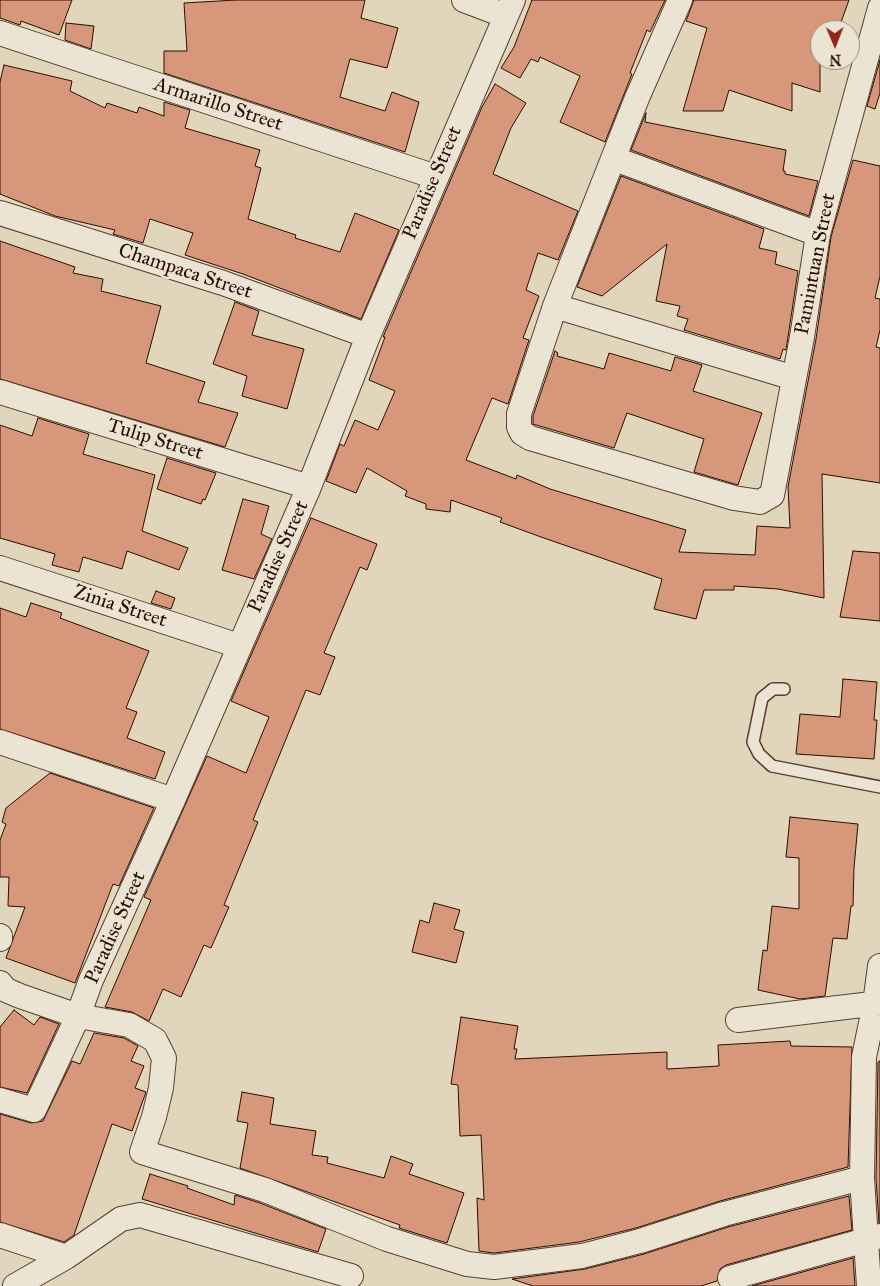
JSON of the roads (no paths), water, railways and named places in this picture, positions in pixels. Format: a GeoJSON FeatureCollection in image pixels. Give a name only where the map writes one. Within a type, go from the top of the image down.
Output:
{"type":"FeatureCollection","features":[{"type":"Feature","properties":{"kind":"street"},"geometry":{"type":"LineString","coordinates":[[464,0],[510,8]]}},
{"type":"Feature","properties":{"kind":"street"},"geometry":{"type":"LineString","coordinates":[[680,0],[637,98],[615,160],[555,306],[794,378]]}},
{"type":"Feature","properties":{"kind":"street","name":"Paradise Street"},"geometry":{"type":"LineString","coordinates":[[0,1100],[34,1110],[78,1016],[91,980],[174,800],[239,646],[309,488],[368,336],[510,8]]}},
{"type":"Feature","properties":{"kind":"street","name":"Pamintuan Street"},"geometry":{"type":"LineString","coordinates":[[555,306],[519,414],[519,427],[522,433],[530,438],[748,502],[760,502],[772,495],[818,234],[880,8]]}},
{"type":"Feature","properties":{"kind":"street","name":"Armarillo Street"},"geometry":{"type":"LineString","coordinates":[[0,33],[436,177]]}},
{"type":"Feature","properties":{"kind":"street"},"geometry":{"type":"LineString","coordinates":[[615,160],[818,234]]}},
{"type":"Feature","properties":{"kind":"street","name":"Champaca Street"},"geometry":{"type":"LineString","coordinates":[[0,213],[222,282],[368,336]]}},
{"type":"Feature","properties":{"kind":"street","name":"Tulip Street"},"geometry":{"type":"LineString","coordinates":[[0,392],[309,488]]}},
{"type":"Feature","properties":{"kind":"street","name":"Zinia Street"},"geometry":{"type":"LineString","coordinates":[[0,568],[239,646]]}},
{"type":"Feature","properties":{"kind":"street"},"geometry":{"type":"LineString","coordinates":[[0,742],[174,800]]}},
{"type":"Feature","properties":{"kind":"street"},"geometry":{"type":"LineString","coordinates":[[869,1286],[873,1237],[862,1178],[864,1057],[878,1003],[880,966]]}},
{"type":"Feature","properties":{"kind":"street"},"geometry":{"type":"LineString","coordinates":[[0,983],[6,990],[78,1016],[129,1025],[155,1040],[164,1058],[161,1088],[154,1117],[142,1152],[265,1190],[387,1239],[466,1264],[494,1266],[582,1256],[640,1241],[724,1214],[862,1178]]}},
{"type":"Feature","properties":{"kind":"street"},"geometry":{"type":"LineString","coordinates":[[738,1020],[878,1003]]}},
{"type":"Feature","properties":{"kind":"street"},"geometry":{"type":"LineString","coordinates":[[15,1286],[66,1257],[121,1219],[140,1215],[351,1276]]}},
{"type":"Feature","properties":{"kind":"street"},"geometry":{"type":"LineString","coordinates":[[0,1235],[66,1257]]}},
{"type":"Feature","properties":{"kind":"street"},"geometry":{"type":"LineString","coordinates":[[730,1278],[873,1237]]}},
{"type":"Feature","properties":{"kind":"lane"},"geometry":{"type":"LineString","coordinates":[[784,689],[773,689],[762,698],[753,742],[759,754],[772,766],[880,787]]}}]}
